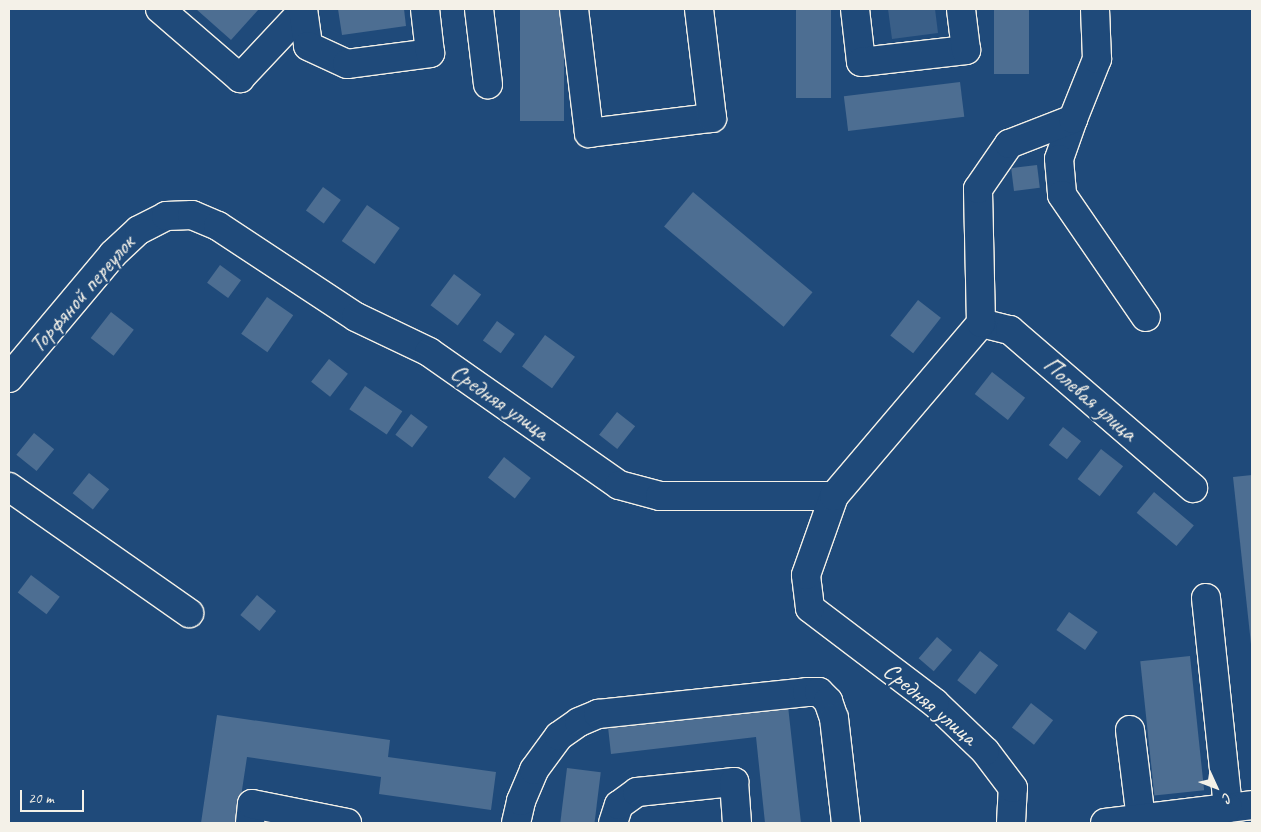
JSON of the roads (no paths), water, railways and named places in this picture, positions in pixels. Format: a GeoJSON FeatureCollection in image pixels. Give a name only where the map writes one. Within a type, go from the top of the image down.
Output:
{"type":"FeatureCollection","features":[{"type":"Feature","properties":{"kind":"street"},"geometry":{"type":"LineString","coordinates":[[160,9],[240,78],[303,10]]}},
{"type":"Feature","properties":{"kind":"street"},"geometry":{"type":"LineString","coordinates":[[303,10],[308,46],[347,64],[430,54],[424,9]]}},
{"type":"Feature","properties":{"kind":"street"},"geometry":{"type":"LineString","coordinates":[[479,9],[488,84]]}},
{"type":"Feature","properties":{"kind":"street"},"geometry":{"type":"LineString","coordinates":[[574,9],[589,133],[712,118],[699,9]]}},
{"type":"Feature","properties":{"kind":"street"},"geometry":{"type":"LineString","coordinates":[[855,9],[862,62],[966,50],[961,9]]}},
{"type":"Feature","properties":{"kind":"street"},"geometry":{"type":"LineString","coordinates":[[1095,9],[1097,59],[1059,159],[1062,196],[1146,317]]}},
{"type":"Feature","properties":{"kind":"street"},"geometry":{"type":"LineString","coordinates":[[834,496],[981,323],[978,189],[1008,144],[1073,119]]}},
{"type":"Feature","properties":{"kind":"street","name":"Торфяной переулок"},"geometry":{"type":"LineString","coordinates":[[9,378],[114,254],[139,230],[166,216],[192,215]]}},
{"type":"Feature","properties":{"kind":"street","name":"Средняя улица"},"geometry":{"type":"LineString","coordinates":[[192,215],[218,226],[356,317],[429,352],[620,485],[660,496],[834,496],[806,575],[810,608],[935,703],[985,751],[1013,788],[1011,823]]}},
{"type":"Feature","properties":{"kind":"street","name":"Полевая улица"},"geometry":{"type":"LineString","coordinates":[[981,323],[1010,330],[1194,488]]}},
{"type":"Feature","properties":{"kind":"street"},"geometry":{"type":"LineString","coordinates":[[9,487],[189,613]]}},
{"type":"Feature","properties":{"kind":"street"},"geometry":{"type":"LineString","coordinates":[[1105,823],[1240,806],[1206,598]]}},
{"type":"Feature","properties":{"kind":"street"},"geometry":{"type":"LineString","coordinates":[[516,823],[521,801],[534,770],[559,736],[579,722],[598,714],[807,692],[818,692],[828,701],[834,718],[846,823]]}},
{"type":"Feature","properties":{"kind":"street"},"geometry":{"type":"LineString","coordinates":[[1130,730],[1141,819]]}},
{"type":"Feature","properties":{"kind":"street"},"geometry":{"type":"LineString","coordinates":[[613,823],[619,805],[637,792],[734,782],[737,823]]}},
{"type":"Feature","properties":{"kind":"street"},"geometry":{"type":"LineString","coordinates":[[250,823],[252,804],[347,823]]}}]}
